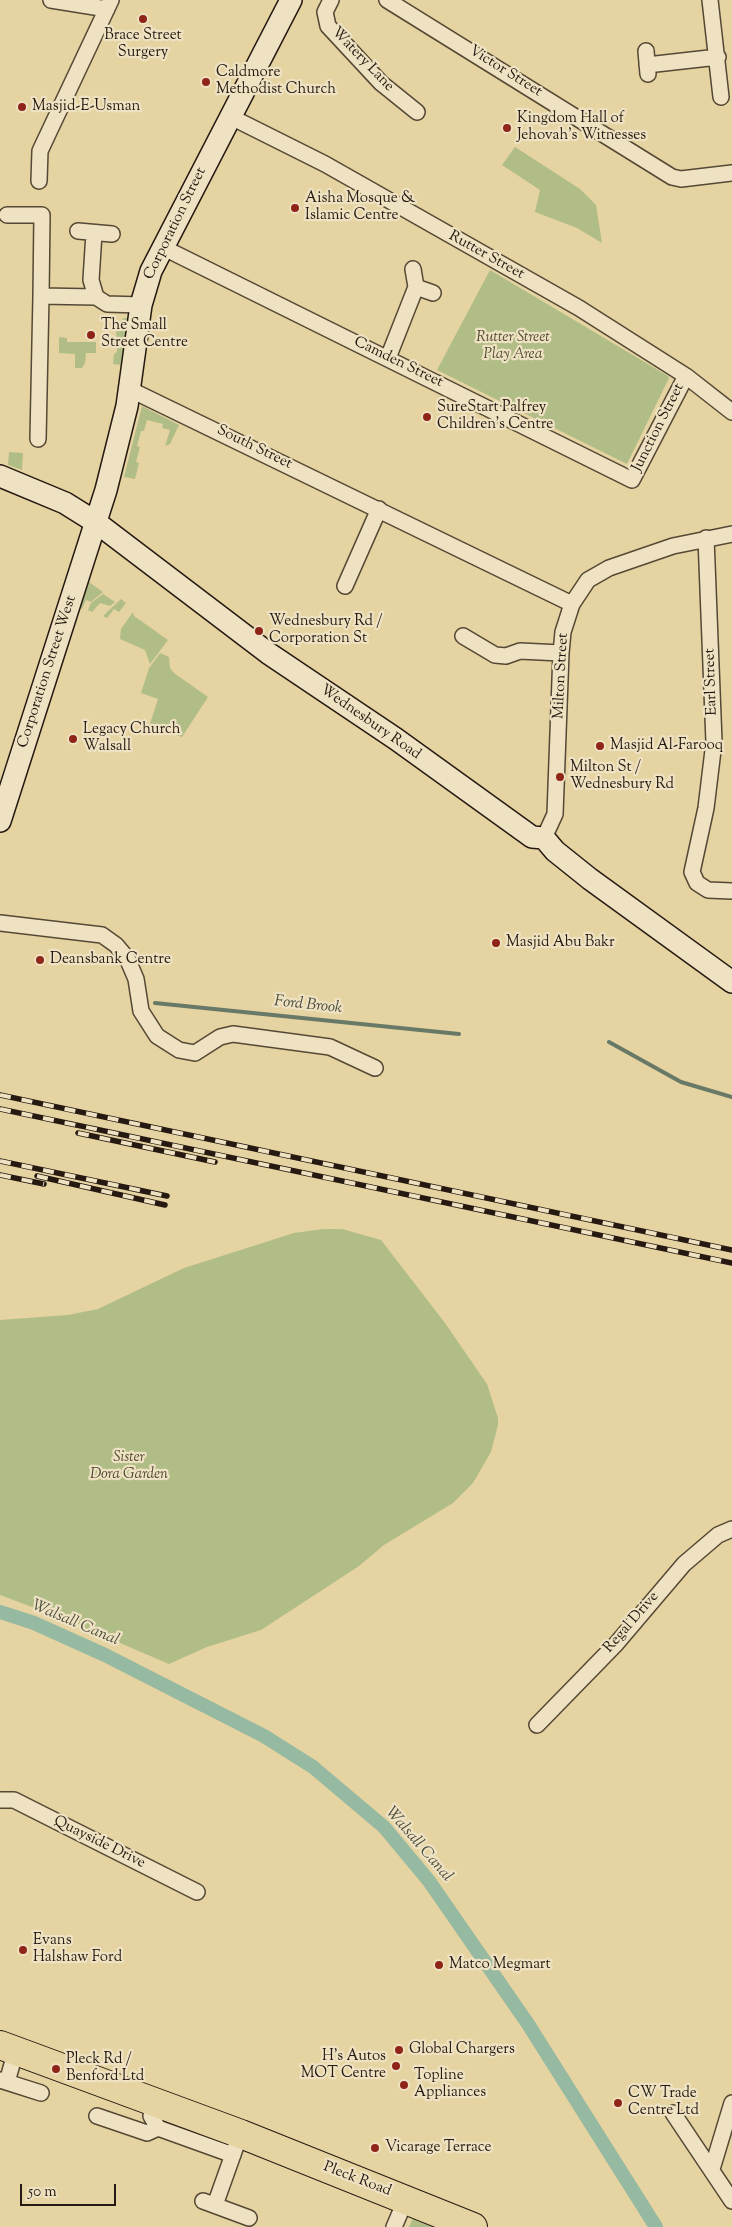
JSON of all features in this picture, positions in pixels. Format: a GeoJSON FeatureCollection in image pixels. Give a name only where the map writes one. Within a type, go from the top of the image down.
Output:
{"type":"FeatureCollection","features":[{"type":"Feature","properties":{"kind":"highway","name":"Pleck Road"},"geometry":{"type":"LineString","coordinates":[[8,2047],[156,2115],[237,2144],[406,2199],[473,2227]]}},
{"type":"Feature","properties":{"kind":"street"},"geometry":{"type":"LineString","coordinates":[[39,182],[40,151],[109,4],[51,0]]}},
{"type":"Feature","properties":{"kind":"street","name":"Corporation Street"},"geometry":{"type":"LineString","coordinates":[[97,523],[129,389],[140,305],[151,271],[292,0]]}},
{"type":"Feature","properties":{"kind":"street","name":"Watery Lane"},"geometry":{"type":"LineString","coordinates":[[331,0],[325,12],[328,26],[381,83],[418,112]]}},
{"type":"Feature","properties":{"kind":"street","name":"Victor Street"},"geometry":{"type":"LineString","coordinates":[[387,0],[672,177],[681,178],[732,173]]}},
{"type":"Feature","properties":{"kind":"street"},"geometry":{"type":"LineString","coordinates":[[710,0],[718,57],[721,97]]}},
{"type":"Feature","properties":{"kind":"street"},"geometry":{"type":"LineString","coordinates":[[647,63],[718,57]]}},
{"type":"Feature","properties":{"kind":"street","name":"Rutter Street"},"geometry":{"type":"LineString","coordinates":[[231,117],[325,164],[579,308],[686,376],[732,412]]}},
{"type":"Feature","properties":{"kind":"street"},"geometry":{"type":"LineString","coordinates":[[7,215],[42,215],[40,359],[45,417],[38,439]]}},
{"type":"Feature","properties":{"kind":"street"},"geometry":{"type":"LineString","coordinates":[[78,231],[112,234]]}},
{"type":"Feature","properties":{"kind":"street"},"geometry":{"type":"LineString","coordinates":[[94,232],[91,280],[96,297]]}},
{"type":"Feature","properties":{"kind":"street","name":"Camden Street"},"geometry":{"type":"LineString","coordinates":[[162,247],[632,480]]}},
{"type":"Feature","properties":{"kind":"street"},"geometry":{"type":"LineString","coordinates":[[388,358],[416,288],[413,269]]}},
{"type":"Feature","properties":{"kind":"street"},"geometry":{"type":"LineString","coordinates":[[416,288],[433,293]]}},
{"type":"Feature","properties":{"kind":"street"},"geometry":{"type":"LineString","coordinates":[[41,296],[96,297],[107,304],[140,305]]}},
{"type":"Feature","properties":{"kind":"street","name":"Junction Street"},"geometry":{"type":"LineString","coordinates":[[632,480],[686,376]]}},
{"type":"Feature","properties":{"kind":"street","name":"South Street"},"geometry":{"type":"LineString","coordinates":[[129,389],[572,604]]}},
{"type":"Feature","properties":{"kind":"street","name":"Wednesbury Road"},"geometry":{"type":"LineString","coordinates":[[0,476],[49,495],[97,523],[268,653],[396,740],[532,837],[544,838],[555,851],[590,880],[732,982]]}},
{"type":"Feature","properties":{"kind":"street"},"geometry":{"type":"LineString","coordinates":[[345,586],[379,509]]}},
{"type":"Feature","properties":{"kind":"street","name":"Corporation Street West"},"geometry":{"type":"LineString","coordinates":[[0,821],[97,523]]}},
{"type":"Feature","properties":{"kind":"street","name":"Milton Street"},"geometry":{"type":"LineString","coordinates":[[544,838],[555,814],[561,653],[563,632],[572,604],[588,580],[609,568],[673,546],[732,534]]}},
{"type":"Feature","properties":{"kind":"street","name":"Earl Street"},"geometry":{"type":"LineString","coordinates":[[706,538],[714,742],[706,808],[692,872],[697,883],[708,890],[732,891]]}},
{"type":"Feature","properties":{"kind":"street"},"geometry":{"type":"LineString","coordinates":[[463,636],[495,655],[506,656],[520,651],[561,653]]}},
{"type":"Feature","properties":{"kind":"street"},"geometry":{"type":"LineString","coordinates":[[0,922],[102,935],[116,945],[127,958],[136,979],[141,1012],[157,1036],[179,1050],[195,1054],[220,1037],[233,1034],[330,1047],[375,1068]]}},
{"type":"Feature","properties":{"kind":"street","name":"Regal Drive"},"geometry":{"type":"LineString","coordinates":[[537,1725],[616,1644],[684,1564],[718,1535],[732,1529]]}},
{"type":"Feature","properties":{"kind":"street","name":"Quayside Drive"},"geometry":{"type":"LineString","coordinates":[[0,1800],[14,1800],[197,1892]]}},
{"type":"Feature","properties":{"kind":"street","name":"Pleck Road"},"geometry":{"type":"LineString","coordinates":[[8,2047],[3,2081],[41,2093]]}},
{"type":"Feature","properties":{"kind":"street"},"geometry":{"type":"LineString","coordinates":[[712,2169],[732,2103]]}},
{"type":"Feature","properties":{"kind":"street"},"geometry":{"type":"LineString","coordinates":[[673,2113],[732,2201]]}},
{"type":"Feature","properties":{"kind":"street","name":"Pleck Road"},"geometry":{"type":"LineString","coordinates":[[97,2116],[147,2133],[156,2115]]}},
{"type":"Feature","properties":{"kind":"street"},"geometry":{"type":"LineString","coordinates":[[237,2144],[209,2203],[249,2218]]}},
{"type":"Feature","properties":{"kind":"street"},"geometry":{"type":"LineString","coordinates":[[394,2227],[406,2199]]}},
{"type":"Feature","properties":{"kind":"green space"},"geometry":{"type":"Polygon","coordinates":[[[515,147],[580,189],[596,205],[602,243],[577,228],[535,212],[540,190],[502,165],[515,147]]]}},
{"type":"Feature","properties":{"kind":"green space","name":"Rutter Street Play Area"},"geometry":{"type":"Polygon","coordinates":[[[490,270],[668,376],[669,378],[627,464],[437,370],[490,270]]]}},
{"type":"Feature","properties":{"kind":"green space"},"geometry":{"type":"Polygon","coordinates":[[[124,318],[129,318],[124,365],[113,364],[114,354],[117,352],[116,325],[124,318]]]}},
{"type":"Feature","properties":{"kind":"green space"},"geometry":{"type":"Polygon","coordinates":[[[59,337],[67,338],[67,342],[96,342],[96,353],[86,353],[85,363],[82,368],[75,368],[75,354],[59,353],[59,337]]]}},
{"type":"Feature","properties":{"kind":"green space"},"geometry":{"type":"Polygon","coordinates":[[[142,406],[179,425],[170,444],[165,446],[170,430],[162,428],[163,424],[147,420],[144,431],[141,431],[137,446],[140,447],[136,462],[139,463],[135,479],[124,477],[142,406]]]}},
{"type":"Feature","properties":{"kind":"green space"},"geometry":{"type":"Polygon","coordinates":[[[9,452],[23,453],[22,470],[8,465],[9,452]]]}},
{"type":"Feature","properties":{"kind":"green space"},"geometry":{"type":"Polygon","coordinates":[[[86,580],[103,592],[91,602],[86,600],[82,609],[77,607],[86,580]]]}},
{"type":"Feature","properties":{"kind":"green space"},"geometry":{"type":"Polygon","coordinates":[[[103,594],[115,602],[110,606],[100,603],[92,612],[88,610],[91,603],[103,594]]]}},
{"type":"Feature","properties":{"kind":"green space"},"geometry":{"type":"Polygon","coordinates":[[[121,599],[126,603],[119,612],[114,609],[107,618],[103,616],[121,599]]]}},
{"type":"Feature","properties":{"kind":"green space"},"geometry":{"type":"Polygon","coordinates":[[[133,612],[134,616],[168,640],[150,664],[145,650],[120,639],[121,629],[133,612]]]}},
{"type":"Feature","properties":{"kind":"green space"},"geometry":{"type":"Polygon","coordinates":[[[160,653],[169,657],[170,668],[174,673],[208,697],[182,737],[149,727],[158,699],[141,693],[149,668],[160,653]]]}},
{"type":"Feature","properties":{"kind":"green space","name":"Sister Dora Garden"},"geometry":{"type":"Polygon","coordinates":[[[323,1229],[342,1229],[381,1240],[445,1323],[487,1384],[498,1418],[498,1425],[491,1452],[473,1483],[453,1503],[384,1545],[359,1566],[261,1630],[207,1647],[169,1664],[64,1619],[0,1595],[0,1320],[68,1315],[98,1309],[184,1268],[294,1233],[323,1229]]]}},
{"type":"Feature","properties":{"kind":"green space"},"geometry":{"type":"Polygon","coordinates":[[[413,2218],[437,2227],[409,2227],[413,2218]]]}},
{"type":"Feature","properties":{"kind":"waterway","name":"Ford Brook"},"geometry":{"type":"LineString","coordinates":[[155,1003],[459,1034]]}},
{"type":"Feature","properties":{"kind":"waterway","name":"Ford Brook"},"geometry":{"type":"LineString","coordinates":[[609,1042],[681,1082],[732,1097]]}},
{"type":"Feature","properties":{"kind":"waterway","name":"Walsall Canal"},"geometry":{"type":"LineString","coordinates":[[0,1612],[34,1623],[105,1655],[264,1736],[313,1767],[384,1827],[429,1881],[528,2024],[656,2227]]}},
{"type":"Feature","properties":{"kind":"railway"},"geometry":{"type":"LineString","coordinates":[[0,1095],[732,1250]]}},
{"type":"Feature","properties":{"kind":"railway"},"geometry":{"type":"LineString","coordinates":[[0,1109],[732,1263]]}},
{"type":"Feature","properties":{"kind":"railway"},"geometry":{"type":"LineString","coordinates":[[78,1133],[215,1162]]}},
{"type":"Feature","properties":{"kind":"railway"},"geometry":{"type":"LineString","coordinates":[[0,1161],[167,1196]]}},
{"type":"Feature","properties":{"kind":"railway"},"geometry":{"type":"LineString","coordinates":[[0,1175],[44,1184]]}},
{"type":"Feature","properties":{"kind":"railway"},"geometry":{"type":"LineString","coordinates":[[37,1176],[165,1205]]}},
{"type":"Feature","properties":{"kind":"place","name":"Brace Street Surgery"},"geometry":{"type":"Point","coordinates":[143,19]}},
{"type":"Feature","properties":{"kind":"place","name":"Caldmore Methodist Church"},"geometry":{"type":"Point","coordinates":[206,82]}},
{"type":"Feature","properties":{"kind":"place","name":"Masjid-E-Usman"},"geometry":{"type":"Point","coordinates":[22,107]}},
{"type":"Feature","properties":{"kind":"place","name":"Kingdom Hall of Jehovah's Witnesses"},"geometry":{"type":"Point","coordinates":[507,128]}},
{"type":"Feature","properties":{"kind":"place","name":"Aisha Mosque & Islamic Centre"},"geometry":{"type":"Point","coordinates":[295,208]}},
{"type":"Feature","properties":{"kind":"place","name":"The Small Street Centre"},"geometry":{"type":"Point","coordinates":[91,335]}},
{"type":"Feature","properties":{"kind":"place","name":"SureStart Palfrey Children's Centre"},"geometry":{"type":"Point","coordinates":[427,417]}},
{"type":"Feature","properties":{"kind":"place","name":"Wednesbury Rd / Corporation St"},"geometry":{"type":"Point","coordinates":[259,631]}},
{"type":"Feature","properties":{"kind":"place","name":"Legacy Church Walsall"},"geometry":{"type":"Point","coordinates":[73,739]}},
{"type":"Feature","properties":{"kind":"place","name":"Masjid Al-Farooq"},"geometry":{"type":"Point","coordinates":[600,746]}},
{"type":"Feature","properties":{"kind":"place","name":"Milton St / Wednesbury Rd"},"geometry":{"type":"Point","coordinates":[560,777]}},
{"type":"Feature","properties":{"kind":"place","name":"Masjid Abu Bakr"},"geometry":{"type":"Point","coordinates":[496,943]}},
{"type":"Feature","properties":{"kind":"place","name":"Deansbank Centre"},"geometry":{"type":"Point","coordinates":[40,960]}},
{"type":"Feature","properties":{"kind":"place","name":"Evans Halshaw Ford"},"geometry":{"type":"Point","coordinates":[23,1950]}},
{"type":"Feature","properties":{"kind":"place","name":"Matco Megmart"},"geometry":{"type":"Point","coordinates":[439,1965]}},
{"type":"Feature","properties":{"kind":"place","name":"Global Chargers"},"geometry":{"type":"Point","coordinates":[399,2050]}},
{"type":"Feature","properties":{"kind":"place","name":"H's Autos MOT Centre"},"geometry":{"type":"Point","coordinates":[396,2066]}},
{"type":"Feature","properties":{"kind":"place","name":"Pleck Rd / Benford Ltd"},"geometry":{"type":"Point","coordinates":[56,2069]}},
{"type":"Feature","properties":{"kind":"place","name":"Topline Appliances"},"geometry":{"type":"Point","coordinates":[404,2085]}},
{"type":"Feature","properties":{"kind":"place","name":"CW Trade Centre Ltd"},"geometry":{"type":"Point","coordinates":[618,2103]}},
{"type":"Feature","properties":{"kind":"place","name":"Vicarage Terrace"},"geometry":{"type":"Point","coordinates":[375,2148]}}]}
